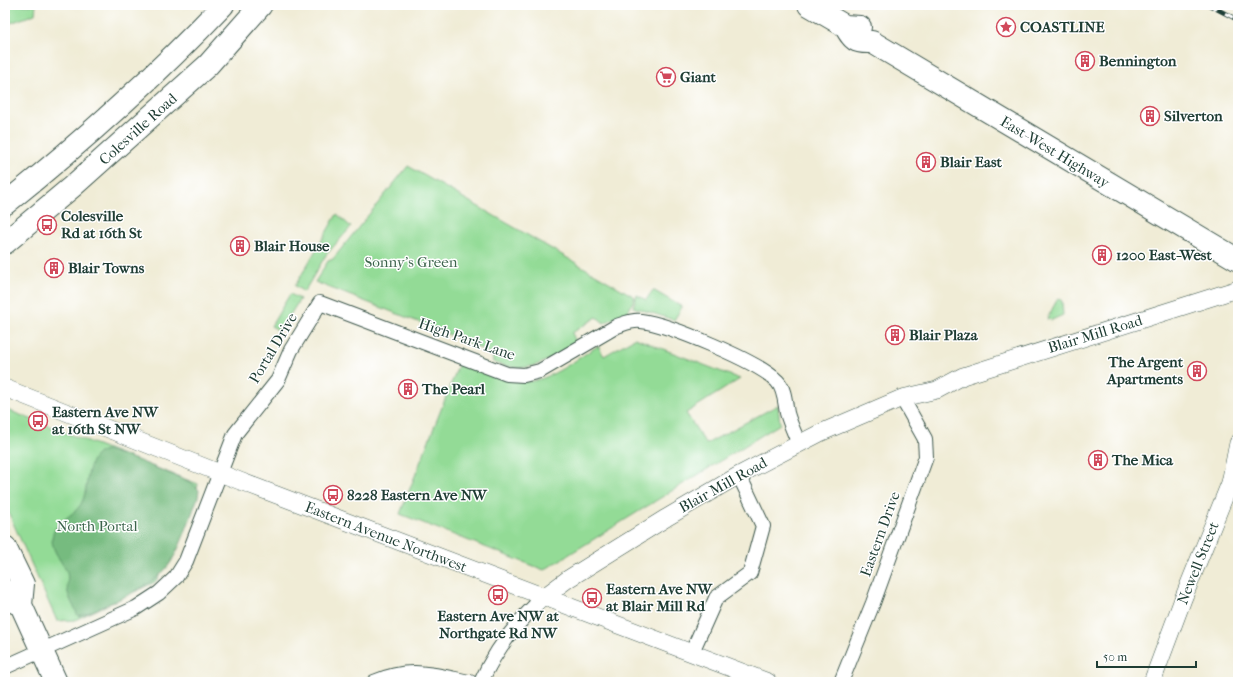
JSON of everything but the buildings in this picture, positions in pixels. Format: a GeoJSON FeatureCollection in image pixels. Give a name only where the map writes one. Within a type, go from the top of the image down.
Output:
{"type":"FeatureCollection","features":[{"type":"Feature","properties":{"kind":"main road","name":"Colesville Road"},"geometry":{"type":"LineString","coordinates":[[5,204],[62,157],[169,61],[223,5]]}},
{"type":"Feature","properties":{"kind":"main road","name":"Colesville Road"},"geometry":{"type":"LineString","coordinates":[[5,243],[73,186],[208,65],[262,5]]}},
{"type":"Feature","properties":{"kind":"main road","name":"East-West Highway"},"geometry":{"type":"LineString","coordinates":[[809,5],[845,26],[861,27],[870,32],[872,42],[1238,260]]}},
{"type":"Feature","properties":{"kind":"main road"},"geometry":{"type":"LineString","coordinates":[[5,547],[23,584],[21,605],[56,682]]}},
{"type":"Feature","properties":{"kind":"main road"},"geometry":{"type":"LineString","coordinates":[[5,591],[8,599],[21,605]]}},
{"type":"Feature","properties":{"kind":"street","name":"Blair Mill Road"},"geometry":{"type":"LineString","coordinates":[[544,597],[568,579],[652,526],[739,475],[799,444],[908,396],[934,378],[954,381],[1016,358],[1238,289]]}},
{"type":"Feature","properties":{"kind":"street","name":"High Park Lane"},"geometry":{"type":"LineString","coordinates":[[320,303],[507,374],[524,375],[540,371],[617,326],[631,321],[643,321],[690,336],[759,368],[779,382],[786,399],[787,412],[799,444]]}},
{"type":"Feature","properties":{"kind":"street","name":"Portal Drive"},"geometry":{"type":"LineString","coordinates":[[5,667],[136,608],[160,593],[176,577],[186,561],[235,434],[278,380],[291,350],[320,303]]}},
{"type":"Feature","properties":{"kind":"street","name":"Eastern Avenue Northwest"},"geometry":{"type":"LineString","coordinates":[[5,388],[220,473],[768,682]]}},
{"type":"Feature","properties":{"kind":"street","name":"Eastern Drive"},"geometry":{"type":"LineString","coordinates":[[841,682],[874,603],[926,457],[925,439],[908,396]]}},
{"type":"Feature","properties":{"kind":"street","name":"Newell Street"},"geometry":{"type":"LineString","coordinates":[[1152,682],[1183,599],[1230,483],[1237,454]]}},
{"type":"Feature","properties":{"kind":"street"},"geometry":{"type":"LineString","coordinates":[[692,652],[716,598],[750,574],[763,526],[739,475]]}},
{"type":"Feature","properties":{"kind":"street"},"geometry":{"type":"LineString","coordinates":[[481,682],[493,658],[524,616],[544,597]]}},
{"type":"Feature","properties":{"kind":"street"},"geometry":{"type":"LineString","coordinates":[[374,682],[395,674],[420,672],[470,682]]}},
{"type":"Feature","properties":{"kind":"green space"},"geometry":{"type":"Polygon","coordinates":[[[5,5],[36,5],[35,14],[5,25],[5,5]]]}},
{"type":"Feature","properties":{"kind":"green space","name":"Sonny's Green"},"geometry":{"type":"Polygon","coordinates":[[[408,166],[635,297],[628,312],[604,323],[597,317],[572,333],[576,342],[556,356],[537,365],[517,368],[493,362],[492,354],[439,330],[315,282],[328,261],[333,259],[408,166]]]}},
{"type":"Feature","properties":{"kind":"green space"},"geometry":{"type":"Polygon","coordinates":[[[337,214],[351,227],[326,255],[304,292],[295,286],[337,214]]]}},
{"type":"Feature","properties":{"kind":"green space"},"geometry":{"type":"Polygon","coordinates":[[[653,290],[682,307],[674,320],[633,307],[637,295],[646,300],[653,290]]]}},
{"type":"Feature","properties":{"kind":"green space"},"geometry":{"type":"Polygon","coordinates":[[[290,294],[300,299],[280,331],[271,326],[290,294]]]}},
{"type":"Feature","properties":{"kind":"green space"},"geometry":{"type":"Polygon","coordinates":[[[1058,298],[1062,301],[1063,315],[1052,320],[1047,319],[1058,298]]]}},
{"type":"Feature","properties":{"kind":"green space"},"geometry":{"type":"Polygon","coordinates":[[[635,338],[740,379],[686,413],[706,444],[778,405],[780,424],[544,570],[400,514],[460,361],[501,377],[526,382],[537,380],[558,371],[598,346],[604,356],[635,338]]]}},
{"type":"Feature","properties":{"kind":"green space","name":"North Portal"},"geometry":{"type":"Polygon","coordinates":[[[5,409],[198,484],[194,506],[173,556],[155,582],[75,620],[57,621],[5,505],[5,409]]]}},
{"type":"Feature","properties":{"kind":"green space"},"geometry":{"type":"Polygon","coordinates":[[[106,450],[137,460],[192,483],[199,490],[198,497],[179,546],[171,562],[164,571],[145,586],[88,613],[78,616],[68,593],[67,572],[55,552],[52,543],[53,533],[60,523],[79,507],[84,495],[91,464],[99,453],[106,450]]]}},
{"type":"Feature","properties":{"kind":"railway"},"geometry":{"type":"LineString","coordinates":[[1209,5],[1238,20]]}},
{"type":"Feature","properties":{"kind":"railway"},"geometry":{"type":"LineString","coordinates":[[1232,5],[1238,8]]}},
{"type":"Feature","properties":{"kind":"place","name":"COASTLINE"},"geometry":{"type":"Point","coordinates":[1006,27]}},
{"type":"Feature","properties":{"kind":"place","name":"Bennington"},"geometry":{"type":"Point","coordinates":[1085,61]}},
{"type":"Feature","properties":{"kind":"place","name":"Giant"},"geometry":{"type":"Point","coordinates":[666,77]}},
{"type":"Feature","properties":{"kind":"place","name":"Silverton"},"geometry":{"type":"Point","coordinates":[1150,116]}},
{"type":"Feature","properties":{"kind":"place","name":"Blair East"},"geometry":{"type":"Point","coordinates":[926,162]}},
{"type":"Feature","properties":{"kind":"place","name":"Colesville Rd at 16th St"},"geometry":{"type":"Point","coordinates":[47,225]}},
{"type":"Feature","properties":{"kind":"place","name":"Blair House"},"geometry":{"type":"Point","coordinates":[240,246]}},
{"type":"Feature","properties":{"kind":"place","name":"1200 East-West"},"geometry":{"type":"Point","coordinates":[1102,255]}},
{"type":"Feature","properties":{"kind":"place","name":"Blair Towns"},"geometry":{"type":"Point","coordinates":[54,268]}},
{"type":"Feature","properties":{"kind":"place","name":"Blair Plaza"},"geometry":{"type":"Point","coordinates":[895,335]}},
{"type":"Feature","properties":{"kind":"place","name":"The Argent Apartments"},"geometry":{"type":"Point","coordinates":[1197,371]}},
{"type":"Feature","properties":{"kind":"place","name":"The Pearl"},"geometry":{"type":"Point","coordinates":[408,389]}},
{"type":"Feature","properties":{"kind":"place","name":"Eastern Ave NW at 16th St NW"},"geometry":{"type":"Point","coordinates":[38,421]}},
{"type":"Feature","properties":{"kind":"place","name":"The Mica"},"geometry":{"type":"Point","coordinates":[1098,460]}},
{"type":"Feature","properties":{"kind":"place","name":"8228 Eastern Ave NW"},"geometry":{"type":"Point","coordinates":[333,495]}},
{"type":"Feature","properties":{"kind":"place","name":"Eastern Ave NW at Northgate Rd NW"},"geometry":{"type":"Point","coordinates":[498,595]}},
{"type":"Feature","properties":{"kind":"place","name":"Eastern Ave NW at Blair Mill Rd"},"geometry":{"type":"Point","coordinates":[592,598]}}]}
